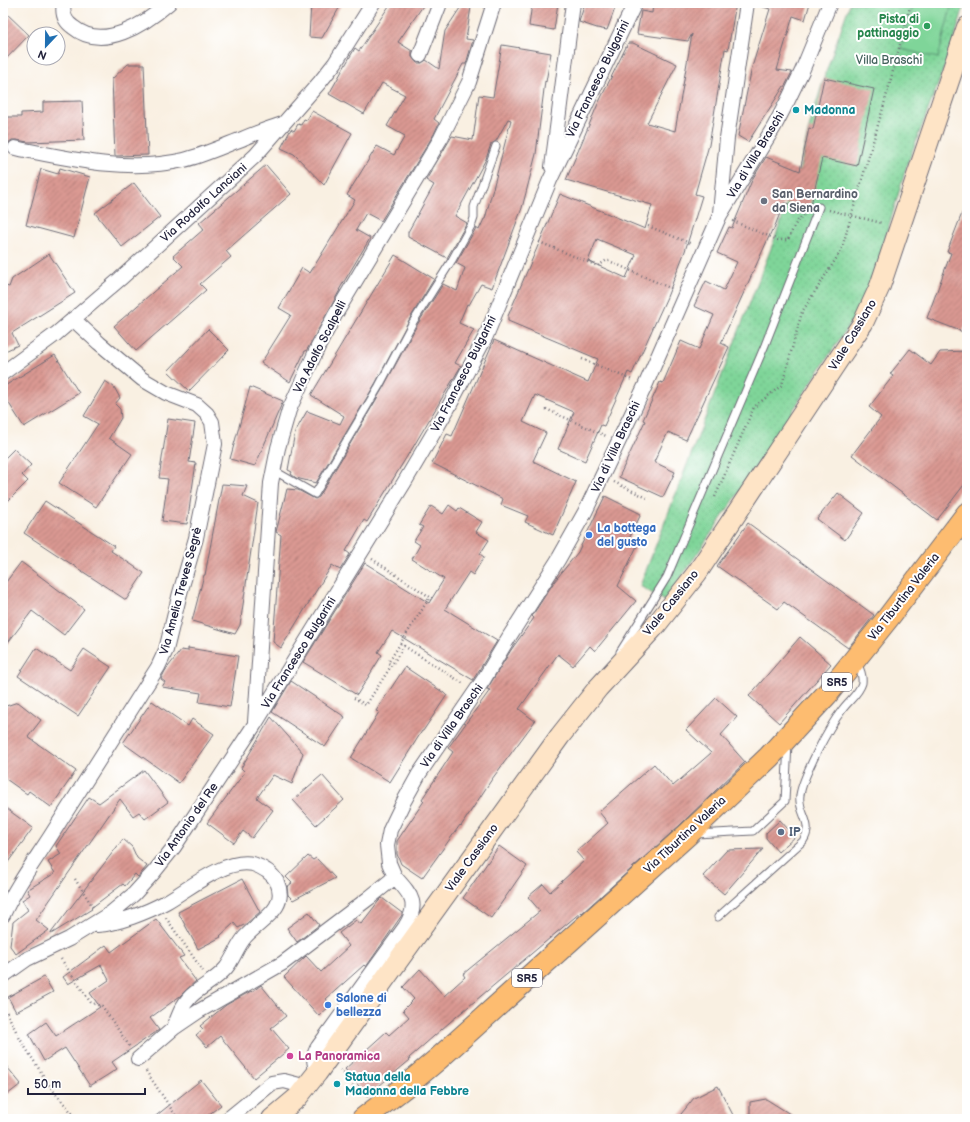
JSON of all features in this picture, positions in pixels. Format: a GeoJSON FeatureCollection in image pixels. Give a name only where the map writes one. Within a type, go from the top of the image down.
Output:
{"type":"FeatureCollection","features":[{"type":"Feature","properties":{"kind":"main road","name":"Via Tiburtina Valeria"},"geometry":{"type":"LineString","coordinates":[[368,1115],[422,1072],[688,834],[769,757],[827,694],[888,618],[967,514]]}},
{"type":"Feature","properties":{"kind":"street"},"geometry":{"type":"LineString","coordinates":[[64,3],[65,20],[73,28],[88,35],[104,37],[118,35],[132,29],[169,3]]}},
{"type":"Feature","properties":{"kind":"street","name":"Via Rodolfo Lanciani"},"geometry":{"type":"LineString","coordinates":[[3,373],[56,334],[120,279],[255,156],[335,63],[373,3]]}},
{"type":"Feature","properties":{"kind":"street"},"geometry":{"type":"LineString","coordinates":[[420,55],[439,6],[438,3]]}},
{"type":"Feature","properties":{"kind":"street","name":"Via Adolfo Scalpelli"},"geometry":{"type":"LineString","coordinates":[[255,724],[271,483],[278,448],[289,410],[318,347],[339,308],[441,138],[469,82],[494,3]]}},
{"type":"Feature","properties":{"kind":"street"},"geometry":{"type":"LineString","coordinates":[[550,180],[573,3]]}},
{"type":"Feature","properties":{"kind":"street","name":"Via Francesco Bulgarini"},"geometry":{"type":"LineString","coordinates":[[255,724],[362,553],[447,410],[486,336],[550,180],[635,3]]}},
{"type":"Feature","properties":{"kind":"street"},"geometry":{"type":"LineString","coordinates":[[720,215],[728,132],[747,3]]}},
{"type":"Feature","properties":{"kind":"street","name":"Via di Villa Braschi"},"geometry":{"type":"LineString","coordinates":[[312,1080],[314,1055],[318,1047],[405,927],[412,913],[413,906],[411,896],[392,872],[388,859],[387,845],[390,830],[419,774],[484,679],[586,512],[645,386],[720,215],[771,132],[788,100],[802,71],[830,3]]}},
{"type":"Feature","properties":{"kind":"street","name":"Viale Cassiano"},"geometry":{"type":"LineString","coordinates":[[272,1119],[292,1102],[312,1080],[560,736],[598,688],[656,625],[697,573],[863,322],[878,292],[967,27]]}},
{"type":"Feature","properties":{"kind":"street"},"geometry":{"type":"LineString","coordinates":[[15,148],[102,164],[132,166],[160,164],[184,160],[204,154],[282,124]]}},
{"type":"Feature","properties":{"kind":"street","name":"Via Amelia Treves Segrè"},"geometry":{"type":"LineString","coordinates":[[3,914],[18,886],[164,657],[180,593],[193,551],[215,444],[212,422],[203,410],[190,402],[161,390],[142,379],[98,343],[73,319]]}},
{"type":"Feature","properties":{"kind":"street","name":"Via Antonio del Re"},"geometry":{"type":"LineString","coordinates":[[3,976],[27,959],[69,939],[114,911],[130,898],[165,859],[255,724]]}},
{"type":"Feature","properties":{"kind":"street"},"geometry":{"type":"LineString","coordinates":[[96,922],[105,925],[126,919],[164,903],[219,870],[232,866],[246,864],[254,865],[264,869],[275,878],[280,893],[274,910],[240,943],[226,968],[211,982],[195,992],[185,1004],[174,1028]]}},
{"type":"Feature","properties":{"kind":"street"},"geometry":{"type":"LineString","coordinates":[[138,1060],[174,1028],[206,1007],[283,963],[369,898],[395,876]]}},
{"type":"Feature","properties":{"kind":"street"},"geometry":{"type":"LineString","coordinates":[[228,1119],[272,1083],[284,1080],[312,1080]]}},
{"type":"Feature","properties":{"kind":"lane"},"geometry":{"type":"LineString","coordinates":[[274,470],[315,494],[379,386],[413,322],[452,260],[472,224],[474,218],[474,207],[496,146]]}},
{"type":"Feature","properties":{"kind":"lane"},"geometry":{"type":"LineString","coordinates":[[598,688],[667,577],[765,345],[819,208]]}},
{"type":"Feature","properties":{"kind":"lane"},"geometry":{"type":"LineString","coordinates":[[718,917],[803,841],[806,836],[808,829],[800,804],[800,794],[820,745],[836,717],[860,687],[862,676],[855,659]]}},
{"type":"Feature","properties":{"kind":"lane"},"geometry":{"type":"LineString","coordinates":[[688,834],[753,832],[785,801],[788,736]]}},
{"type":"Feature","properties":{"kind":"path"},"geometry":{"type":"LineString","coordinates":[[713,498],[718,492],[754,407],[782,385],[802,312],[841,251],[885,101],[911,3]]}},
{"type":"Feature","properties":{"kind":"path"},"geometry":{"type":"LineString","coordinates":[[720,215],[778,240],[788,240],[794,226],[801,217],[819,208],[900,228]]}},
{"type":"Feature","properties":{"kind":"path"},"geometry":{"type":"LineString","coordinates":[[648,226],[705,249]]}},
{"type":"Feature","properties":{"kind":"path"},"geometry":{"type":"LineString","coordinates":[[527,236],[598,266],[607,260],[685,295]]}},
{"type":"Feature","properties":{"kind":"path"},"geometry":{"type":"LineString","coordinates":[[582,359],[645,386]]}},
{"type":"Feature","properties":{"kind":"path"},"geometry":{"type":"LineString","coordinates":[[546,409],[619,442]]}},
{"type":"Feature","properties":{"kind":"path"},"geometry":{"type":"LineString","coordinates":[[602,477],[647,498]]}},
{"type":"Feature","properties":{"kind":"path"},"geometry":{"type":"LineString","coordinates":[[362,553],[430,597],[388,664],[392,665]]}},
{"type":"Feature","properties":{"kind":"path"},"geometry":{"type":"LineString","coordinates":[[354,698],[366,705],[404,646],[454,678]]}},
{"type":"Feature","properties":{"kind":"path"},"geometry":{"type":"LineString","coordinates":[[75,879],[96,922]]}},
{"type":"Feature","properties":{"kind":"path"},"geometry":{"type":"LineString","coordinates":[[157,906],[211,982]]}},
{"type":"Feature","properties":{"kind":"path"},"geometry":{"type":"LineString","coordinates":[[52,947],[91,1004],[102,1006],[178,1119]]}},
{"type":"Feature","properties":{"kind":"path"},"geometry":{"type":"LineString","coordinates":[[3,1005],[24,1046],[51,1088],[72,1113],[75,1119]]}},
{"type":"Feature","properties":{"kind":"path"},"geometry":{"type":"LineString","coordinates":[[329,1056],[368,1115]]}},
{"type":"Feature","properties":{"kind":"green space","name":"Villa Braschi"},"geometry":{"type":"Polygon","coordinates":[[[850,3],[965,3],[950,53],[907,165],[868,296],[736,497],[665,601],[640,586],[775,238],[799,170],[809,128],[824,78],[850,3]]]}},
{"type":"Feature","properties":{"kind":"green space","name":"Pista di pattinaggio"},"geometry":{"type":"Polygon","coordinates":[[[914,3],[952,3],[938,58],[901,49],[914,3]]]}},
{"type":"Feature","properties":{"kind":"building"},"geometry":{"type":"Polygon","coordinates":[[[311,3],[342,3],[322,38],[309,37],[311,3]]]}},
{"type":"Feature","properties":{"kind":"building"},"geometry":{"type":"Polygon","coordinates":[[[391,3],[425,3],[398,42],[412,51],[412,57],[417,63],[422,63],[426,60],[439,69],[445,31],[462,5],[471,7],[466,39],[473,40],[466,64],[463,64],[434,119],[439,123],[434,134],[381,221],[366,213],[356,230],[370,238],[305,351],[290,382],[261,363],[291,315],[279,308],[302,268],[310,273],[355,200],[347,195],[377,146],[394,155],[405,136],[387,126],[405,95],[382,83],[364,114],[329,94],[355,48],[359,51],[391,3]]]}},
{"type":"Feature","properties":{"kind":"building"},"geometry":{"type":"Polygon","coordinates":[[[532,3],[558,3],[554,30],[529,26],[532,3]]]}},
{"type":"Feature","properties":{"kind":"building"},"geometry":{"type":"Polygon","coordinates":[[[585,3],[617,3],[607,30],[579,22],[585,3]]]}},
{"type":"Feature","properties":{"kind":"building"},"geometry":{"type":"Polygon","coordinates":[[[653,3],[736,3],[728,50],[725,49],[709,145],[695,194],[702,196],[685,251],[667,297],[632,374],[628,372],[604,426],[601,425],[585,461],[558,449],[574,412],[535,395],[523,422],[546,433],[533,461],[576,482],[553,535],[525,522],[528,516],[501,505],[503,499],[432,463],[447,434],[452,436],[494,340],[588,382],[598,359],[508,321],[508,316],[560,194],[645,229],[652,205],[566,180],[597,106],[628,43],[633,43],[677,64],[647,123],[675,131],[692,34],[688,41],[637,34],[641,11],[652,13],[653,3]],[[597,239],[588,261],[626,278],[636,255],[597,239]]]}},
{"type":"Feature","properties":{"kind":"building"},"geometry":{"type":"Polygon","coordinates":[[[761,3],[810,3],[805,20],[793,16],[777,70],[792,72],[785,86],[748,142],[738,136],[752,67],[770,9],[760,6],[761,3]]]}},
{"type":"Feature","properties":{"kind":"building"},"geometry":{"type":"Polygon","coordinates":[[[3,10],[26,32],[26,38],[3,62],[3,10]]]}},
{"type":"Feature","properties":{"kind":"building"},"geometry":{"type":"Polygon","coordinates":[[[502,45],[551,53],[546,82],[545,81],[536,154],[522,208],[492,288],[481,284],[469,305],[467,304],[459,323],[474,330],[455,363],[461,366],[367,522],[364,520],[346,551],[350,554],[340,570],[332,565],[281,648],[273,642],[281,535],[276,532],[287,489],[298,490],[315,499],[319,497],[383,388],[417,325],[443,284],[457,291],[465,268],[456,263],[476,228],[479,230],[485,219],[511,120],[508,119],[496,141],[491,144],[486,159],[455,216],[467,223],[447,258],[408,237],[408,232],[434,185],[426,180],[452,136],[473,140],[479,95],[493,97],[502,45]]]}},
{"type":"Feature","properties":{"kind":"building"},"geometry":{"type":"Polygon","coordinates":[[[128,64],[144,64],[148,155],[115,156],[112,79],[128,64]]]}},
{"type":"Feature","properties":{"kind":"building"},"geometry":{"type":"Polygon","coordinates":[[[824,78],[874,89],[857,166],[822,158],[810,209],[784,203],[773,231],[772,230],[721,343],[729,347],[686,440],[668,432],[654,462],[675,472],[663,497],[619,477],[645,421],[643,420],[660,382],[663,383],[681,341],[699,349],[714,315],[694,306],[706,281],[724,290],[737,262],[717,253],[729,227],[732,228],[753,178],[766,157],[800,171],[809,128],[813,129],[824,78]]]}},
{"type":"Feature","properties":{"kind":"building"},"geometry":{"type":"Polygon","coordinates":[[[82,101],[84,140],[28,142],[12,140],[8,143],[3,143],[3,117],[21,117],[21,113],[43,112],[43,102],[82,101]]]}},
{"type":"Feature","properties":{"kind":"building"},"geometry":{"type":"Polygon","coordinates":[[[312,111],[352,133],[324,185],[294,154],[281,148],[291,129],[294,131],[298,124],[301,125],[304,119],[307,120],[312,111]]]}},
{"type":"Feature","properties":{"kind":"building"},"geometry":{"type":"Polygon","coordinates":[[[266,165],[291,194],[226,251],[231,257],[200,284],[206,290],[136,351],[114,326],[183,266],[173,256],[204,229],[199,223],[266,165]]]}},
{"type":"Feature","properties":{"kind":"building"},"geometry":{"type":"Polygon","coordinates":[[[60,168],[90,177],[74,238],[26,225],[41,169],[58,174],[60,168]]]}},
{"type":"Feature","properties":{"kind":"building"},"geometry":{"type":"Polygon","coordinates":[[[134,183],[160,217],[122,247],[95,213],[134,183]]]}},
{"type":"Feature","properties":{"kind":"building"},"geometry":{"type":"Polygon","coordinates":[[[966,203],[967,322],[963,332],[927,318],[951,253],[947,252],[966,203]]]}},
{"type":"Feature","properties":{"kind":"building"},"geometry":{"type":"Polygon","coordinates":[[[49,254],[75,293],[12,333],[18,345],[3,352],[3,285],[9,287],[12,279],[49,254]]]}},
{"type":"Feature","properties":{"kind":"building"},"geometry":{"type":"Polygon","coordinates":[[[395,255],[434,279],[409,320],[375,384],[316,483],[296,478],[291,474],[292,472],[288,470],[295,432],[307,411],[340,424],[344,416],[311,395],[395,255]]]}},
{"type":"Feature","properties":{"kind":"building"},"geometry":{"type":"Polygon","coordinates":[[[208,329],[229,350],[189,391],[168,371],[208,329]]]}},
{"type":"Feature","properties":{"kind":"building"},"geometry":{"type":"Polygon","coordinates":[[[910,349],[931,365],[940,352],[967,351],[967,481],[937,520],[852,455],[881,417],[869,407],[893,376],[890,374],[910,349]]]}},
{"type":"Feature","properties":{"kind":"building"},"geometry":{"type":"Polygon","coordinates":[[[55,355],[79,393],[24,427],[3,394],[3,387],[55,355]]]}},
{"type":"Feature","properties":{"kind":"building"},"geometry":{"type":"Polygon","coordinates":[[[105,381],[114,387],[120,398],[115,404],[120,409],[121,418],[109,438],[132,454],[96,507],[59,483],[98,424],[84,416],[105,381]]]}},
{"type":"Feature","properties":{"kind":"building"},"geometry":{"type":"Polygon","coordinates":[[[250,387],[283,401],[255,466],[230,459],[250,387]]]}},
{"type":"Feature","properties":{"kind":"building"},"geometry":{"type":"Polygon","coordinates":[[[168,419],[195,423],[189,462],[196,463],[187,524],[162,521],[168,479],[159,478],[168,419]]]}},
{"type":"Feature","properties":{"kind":"building"},"geometry":{"type":"Polygon","coordinates":[[[14,449],[31,465],[22,475],[28,481],[3,506],[3,460],[14,449]]]}},
{"type":"Feature","properties":{"kind":"building"},"geometry":{"type":"Polygon","coordinates":[[[222,484],[247,486],[243,496],[258,503],[240,625],[235,634],[192,621],[205,575],[222,484]]]}},
{"type":"Feature","properties":{"kind":"building"},"geometry":{"type":"Polygon","coordinates":[[[838,493],[864,513],[845,540],[817,519],[838,493]]]}},
{"type":"Feature","properties":{"kind":"building"},"geometry":{"type":"Polygon","coordinates":[[[605,496],[641,514],[628,541],[637,546],[618,586],[636,601],[595,651],[590,646],[573,666],[558,654],[519,709],[535,721],[492,779],[461,826],[460,825],[422,878],[401,864],[397,854],[397,841],[424,801],[422,799],[453,752],[448,748],[490,690],[487,689],[511,650],[534,618],[532,616],[554,582],[578,552],[605,496]]]}},
{"type":"Feature","properties":{"kind":"building"},"geometry":{"type":"Polygon","coordinates":[[[45,501],[114,546],[111,551],[144,573],[126,600],[24,533],[45,501]]]}},
{"type":"Feature","properties":{"kind":"building"},"geometry":{"type":"Polygon","coordinates":[[[449,505],[457,511],[459,508],[482,522],[476,532],[489,540],[480,554],[484,557],[473,575],[469,572],[445,609],[497,641],[473,680],[392,631],[378,652],[382,655],[357,695],[303,662],[365,563],[429,603],[444,579],[412,559],[420,545],[414,541],[423,527],[419,525],[431,506],[443,514],[449,505]]]}},
{"type":"Feature","properties":{"kind":"building"},"geometry":{"type":"Polygon","coordinates":[[[748,523],[874,615],[848,648],[784,602],[778,609],[717,566],[748,523]]]}},
{"type":"Feature","properties":{"kind":"building"},"geometry":{"type":"Polygon","coordinates":[[[21,562],[84,609],[64,635],[32,611],[3,649],[3,586],[21,562]]]}},
{"type":"Feature","properties":{"kind":"building"},"geometry":{"type":"Polygon","coordinates":[[[800,637],[831,664],[779,723],[749,696],[800,637]]]}},
{"type":"Feature","properties":{"kind":"building"},"geometry":{"type":"Polygon","coordinates":[[[36,648],[70,670],[84,649],[111,667],[78,716],[18,676],[36,648]]]}},
{"type":"Feature","properties":{"kind":"building"},"geometry":{"type":"Polygon","coordinates":[[[188,648],[238,656],[230,707],[199,702],[201,693],[162,687],[165,682],[161,679],[165,671],[181,650],[188,651],[188,648]]]}},
{"type":"Feature","properties":{"kind":"building"},"geometry":{"type":"Polygon","coordinates":[[[405,667],[447,695],[390,782],[351,758],[379,712],[376,711],[405,667]]]}},
{"type":"Feature","properties":{"kind":"building"},"geometry":{"type":"Polygon","coordinates":[[[291,681],[345,717],[325,747],[272,712],[291,681]]]}},
{"type":"Feature","properties":{"kind":"building"},"geometry":{"type":"Polygon","coordinates":[[[716,698],[737,717],[721,735],[745,762],[680,825],[582,913],[581,912],[450,1022],[409,1058],[410,1060],[367,1096],[345,1069],[386,1032],[389,1035],[409,1017],[403,1010],[414,999],[403,987],[420,969],[444,996],[465,977],[463,974],[540,911],[528,897],[543,884],[550,892],[584,861],[576,852],[608,823],[599,812],[654,764],[673,786],[711,753],[686,730],[716,698]]]}},
{"type":"Feature","properties":{"kind":"building"},"geometry":{"type":"Polygon","coordinates":[[[152,701],[188,726],[192,719],[214,734],[179,783],[123,743],[152,701]]]}},
{"type":"Feature","properties":{"kind":"building"},"geometry":{"type":"Polygon","coordinates":[[[18,702],[41,720],[28,737],[76,771],[51,807],[29,791],[27,794],[3,777],[3,707],[18,702]]]}},
{"type":"Feature","properties":{"kind":"building"},"geometry":{"type":"Polygon","coordinates":[[[271,717],[303,753],[292,784],[273,775],[257,798],[273,810],[252,838],[243,831],[234,843],[207,823],[245,772],[241,768],[271,717]]]}},
{"type":"Feature","properties":{"kind":"building"},"geometry":{"type":"Polygon","coordinates":[[[144,770],[168,802],[145,819],[139,812],[133,816],[120,799],[36,920],[49,930],[16,954],[10,946],[13,922],[28,910],[22,900],[30,895],[27,890],[55,873],[48,862],[61,854],[56,846],[89,797],[99,803],[144,770]]]}},
{"type":"Feature","properties":{"kind":"building"},"geometry":{"type":"Polygon","coordinates":[[[322,775],[344,800],[316,825],[293,800],[322,775]]]}},
{"type":"Feature","properties":{"kind":"building"},"geometry":{"type":"Polygon","coordinates":[[[3,806],[33,828],[3,869],[3,806]]]}},
{"type":"Feature","properties":{"kind":"building"},"geometry":{"type":"Polygon","coordinates":[[[780,820],[795,837],[778,852],[766,838],[766,833],[780,820]]]}},
{"type":"Feature","properties":{"kind":"building"},"geometry":{"type":"Polygon","coordinates":[[[123,839],[132,847],[137,858],[147,866],[138,877],[135,874],[125,886],[123,884],[91,908],[92,909],[51,934],[51,933],[123,839]]]}},
{"type":"Feature","properties":{"kind":"building"},"geometry":{"type":"Polygon","coordinates":[[[499,846],[527,866],[491,918],[463,898],[499,846]]]}},
{"type":"Feature","properties":{"kind":"building"},"geometry":{"type":"Polygon","coordinates":[[[763,849],[724,894],[703,876],[727,850],[763,849]]]}},
{"type":"Feature","properties":{"kind":"building"},"geometry":{"type":"Polygon","coordinates":[[[308,856],[313,860],[316,858],[335,878],[293,900],[288,895],[287,887],[292,883],[286,877],[308,856]]]}},
{"type":"Feature","properties":{"kind":"building"},"geometry":{"type":"Polygon","coordinates":[[[242,879],[260,912],[246,924],[238,928],[234,923],[220,936],[221,937],[198,949],[178,912],[242,879]]]}},
{"type":"Feature","properties":{"kind":"building"},"geometry":{"type":"Polygon","coordinates":[[[382,898],[402,913],[402,915],[366,967],[364,965],[326,999],[331,1005],[319,1016],[284,977],[306,956],[321,972],[349,946],[339,933],[356,920],[361,924],[382,898]]]}},
{"type":"Feature","properties":{"kind":"building"},"geometry":{"type":"Polygon","coordinates":[[[309,912],[319,925],[297,942],[287,928],[309,912]]]}},
{"type":"Feature","properties":{"kind":"building"},"geometry":{"type":"Polygon","coordinates":[[[156,919],[184,956],[179,958],[196,981],[180,996],[150,1018],[159,1030],[112,1062],[117,1069],[90,1086],[65,1048],[44,1061],[29,1034],[46,1022],[56,1036],[100,1007],[90,993],[109,980],[101,965],[68,984],[63,977],[106,945],[111,952],[156,919]]]}},
{"type":"Feature","properties":{"kind":"building"},"geometry":{"type":"Polygon","coordinates":[[[44,977],[53,992],[16,1012],[8,997],[44,977]]]}},
{"type":"Feature","properties":{"kind":"building"},"geometry":{"type":"Polygon","coordinates":[[[261,985],[286,1016],[271,1028],[289,1049],[254,1078],[220,1036],[207,1047],[196,1035],[203,1029],[200,1026],[226,1005],[251,991],[252,992],[261,985]]]}},
{"type":"Feature","properties":{"kind":"building"},"geometry":{"type":"Polygon","coordinates":[[[3,1062],[21,1084],[3,1098],[3,1062]]]}},
{"type":"Feature","properties":{"kind":"building"},"geometry":{"type":"Polygon","coordinates":[[[201,1080],[221,1105],[203,1119],[152,1119],[201,1080]]]}},
{"type":"Feature","properties":{"kind":"building"},"geometry":{"type":"Polygon","coordinates":[[[718,1086],[733,1115],[724,1119],[677,1119],[694,1098],[718,1086]]]}},
{"type":"Feature","properties":{"kind":"building"},"geometry":{"type":"Polygon","coordinates":[[[766,1099],[798,1119],[750,1119],[750,1102],[766,1099]]]}},
{"type":"Feature","properties":{"kind":"place","name":"Pista di pattinaggio"},"geometry":{"type":"Point","coordinates":[927,26]}},
{"type":"Feature","properties":{"kind":"place","name":"Madonna"},"geometry":{"type":"Point","coordinates":[796,110]}},
{"type":"Feature","properties":{"kind":"place","name":"San Bernardino da Siena"},"geometry":{"type":"Point","coordinates":[764,201]}},
{"type":"Feature","properties":{"kind":"place","name":"La bottega del gusto"},"geometry":{"type":"Point","coordinates":[589,535]}},
{"type":"Feature","properties":{"kind":"place","name":"IP"},"geometry":{"type":"Point","coordinates":[781,832]}},
{"type":"Feature","properties":{"kind":"place","name":"Salone di bellezza"},"geometry":{"type":"Point","coordinates":[328,1005]}},
{"type":"Feature","properties":{"kind":"place","name":"La Panoramica"},"geometry":{"type":"Point","coordinates":[290,1056]}},
{"type":"Feature","properties":{"kind":"place","name":"Statua della Madonna della Febbre"},"geometry":{"type":"Point","coordinates":[337,1084]}}]}
